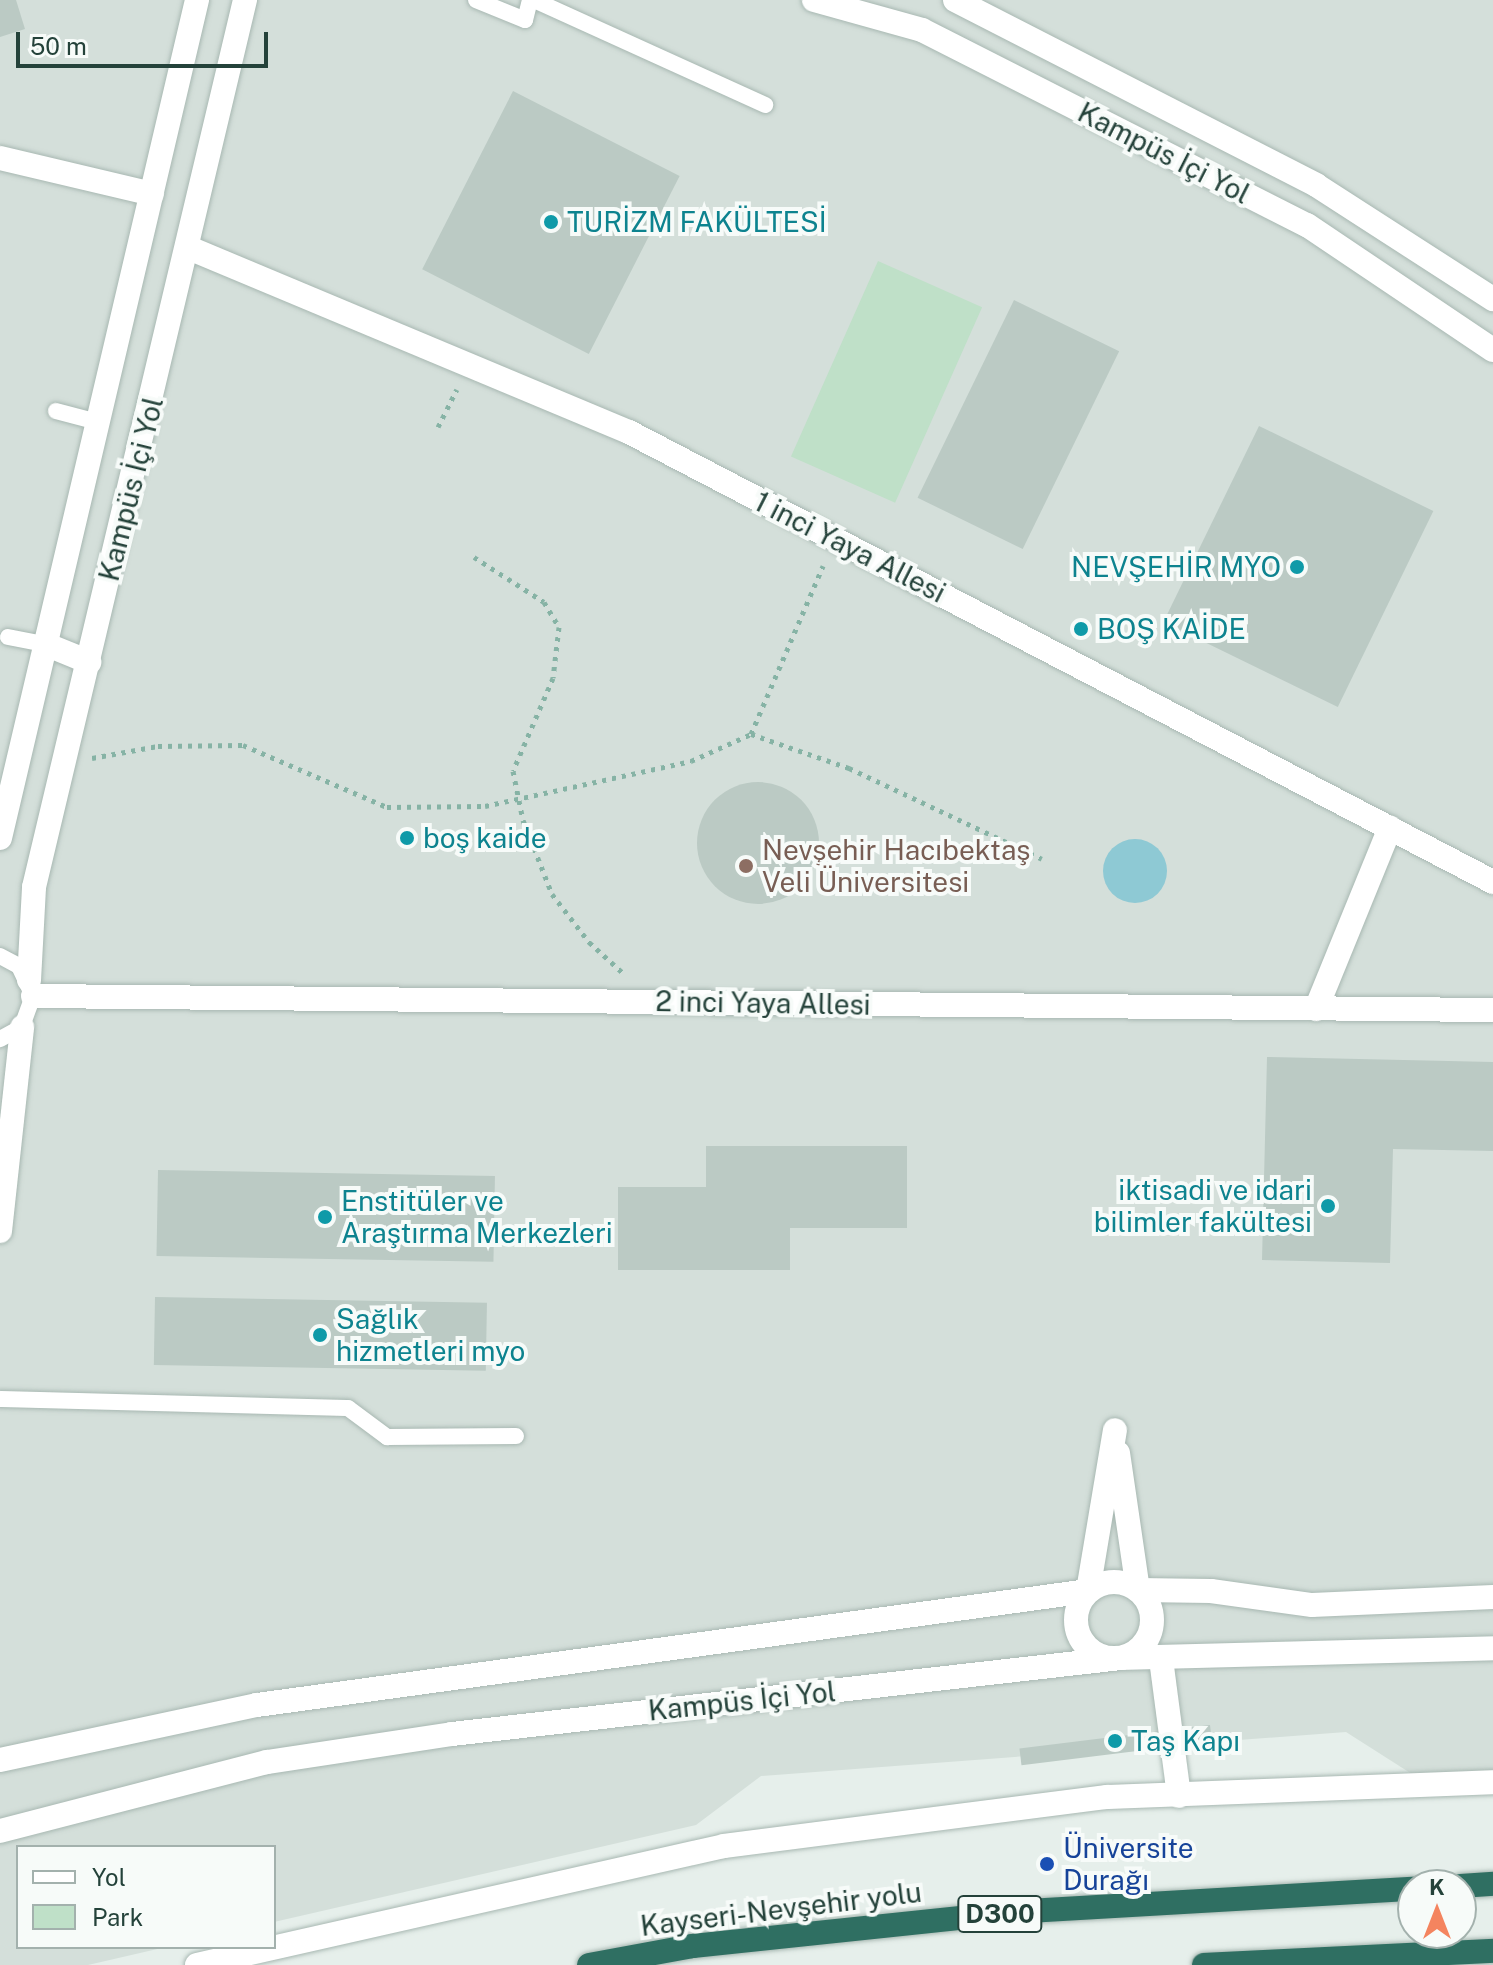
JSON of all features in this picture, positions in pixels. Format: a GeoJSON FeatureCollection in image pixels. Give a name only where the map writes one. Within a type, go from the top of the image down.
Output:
{"type":"FeatureCollection","features":[{"type":"Feature","properties":{"kind":"highway","name":"Kayseri-Nevşehir yolu"},"geometry":{"type":"LineString","coordinates":[[589,1965],[693,1946],[1027,1911],[1397,1890]]}},
{"type":"Feature","properties":{"kind":"highway"},"geometry":{"type":"LineString","coordinates":[[1204,1965],[1493,1951]]}},
{"type":"Feature","properties":{"kind":"street","name":"Kampüs İçi Yol"},"geometry":{"type":"LineString","coordinates":[[0,838],[197,0]]}},
{"type":"Feature","properties":{"kind":"street","name":"Kampüs İçi Yol"},"geometry":{"type":"LineString","coordinates":[[31,988],[34,887],[189,248],[245,0]]}},
{"type":"Feature","properties":{"kind":"street","name":"Kampüs İçi Yol"},"geometry":{"type":"LineString","coordinates":[[814,0],[922,30],[1307,225],[1493,350]]}},
{"type":"Feature","properties":{"kind":"street","name":"Kampüs İçi Yol"},"geometry":{"type":"LineString","coordinates":[[955,0],[1316,185],[1493,299]]}},
{"type":"Feature","properties":{"kind":"street"},"geometry":{"type":"LineString","coordinates":[[0,158],[152,194]]}},
{"type":"Feature","properties":{"kind":"street","name":"1 inci Yaya Allesi"},"geometry":{"type":"LineString","coordinates":[[189,248],[629,432],[1493,882]]}},
{"type":"Feature","properties":{"kind":"street"},"geometry":{"type":"LineString","coordinates":[[45,644],[89,662]]}},
{"type":"Feature","properties":{"kind":"street"},"geometry":{"type":"LineString","coordinates":[[1316,1009],[1390,828]]}},
{"type":"Feature","properties":{"kind":"street","name":"2 inci Yaya Allesi"},"geometry":{"type":"LineString","coordinates":[[31,988],[657,1002],[1493,1010]]}},
{"type":"Feature","properties":{"kind":"street"},"geometry":{"type":"LineString","coordinates":[[0,1231],[22,1027]]}},
{"type":"Feature","properties":{"kind":"street"},"geometry":{"type":"LineString","coordinates":[[1115,1430],[1138,1590],[1152,1611],[1153,1625],[1142,1647],[1121,1658],[1097,1654],[1080,1638],[1076,1614],[1088,1591],[1115,1430]]}},
{"type":"Feature","properties":{"kind":"street"},"geometry":{"type":"LineString","coordinates":[[0,1760],[272,1702],[1088,1591],[1113,1581],[1138,1590],[1211,1591],[1312,1605],[1493,1597]]}},
{"type":"Feature","properties":{"kind":"street","name":"Kampüs İçi Yol"},"geometry":{"type":"LineString","coordinates":[[0,1831],[267,1762],[359,1748],[1121,1658],[1493,1648]]}},
{"type":"Feature","properties":{"kind":"street"},"geometry":{"type":"LineString","coordinates":[[1161,1659],[1179,1796]]}},
{"type":"Feature","properties":{"kind":"street"},"geometry":{"type":"LineString","coordinates":[[276,1947],[724,1846],[1107,1797],[1493,1782]]}},
{"type":"Feature","properties":{"kind":"street"},"geometry":{"type":"LineString","coordinates":[[197,1965],[268,1949]]}},
{"type":"Feature","properties":{"kind":"lane"},"geometry":{"type":"LineString","coordinates":[[476,0],[525,20],[532,0],[765,105]]}},
{"type":"Feature","properties":{"kind":"lane"},"geometry":{"type":"LineString","coordinates":[[56,411],[98,422]]}},
{"type":"Feature","properties":{"kind":"lane"},"geometry":{"type":"LineString","coordinates":[[8,637],[45,644]]}},
{"type":"Feature","properties":{"kind":"lane"},"geometry":{"type":"LineString","coordinates":[[0,956],[19,966],[31,988],[22,1027],[0,1039]]}},
{"type":"Feature","properties":{"kind":"lane"},"geometry":{"type":"LineString","coordinates":[[0,1399],[348,1408],[387,1437],[516,1436]]}},
{"type":"Feature","properties":{"kind":"path"},"geometry":{"type":"LineString","coordinates":[[438,427],[469,365]]}},
{"type":"Feature","properties":{"kind":"path"},"geometry":{"type":"LineString","coordinates":[[64,763],[158,746],[243,745],[387,807],[485,806],[691,761],[751,734],[835,539]]}},
{"type":"Feature","properties":{"kind":"path"},"geometry":{"type":"LineString","coordinates":[[474,557],[544,602],[559,627],[553,678],[513,771],[518,798],[552,894],[589,942],[657,1002]]}},
{"type":"Feature","properties":{"kind":"path"},"geometry":{"type":"LineString","coordinates":[[751,734],[849,768],[1042,859]]}},
{"type":"Feature","properties":{"kind":"shaded area","name":"Nevşehir Hacıbektaş Veli Üniversitesi"},"geometry":{"type":"Polygon","coordinates":[[[0,0],[1493,0],[1493,1772],[1415,1776],[1346,1732],[761,1776],[696,1825],[276,1922],[276,1845],[16,1845],[16,1949],[157,1949],[88,1965],[0,1965],[0,0]]]}},
{"type":"Feature","properties":{"kind":"green space"},"geometry":{"type":"Polygon","coordinates":[[[878,261],[982,307],[895,503],[791,456],[878,261]]]}},
{"type":"Feature","properties":{"kind":"water"},"geometry":{"type":"Polygon","coordinates":[[[1129,839],[1141,839],[1158,848],[1165,859],[1165,883],[1158,894],[1141,903],[1129,903],[1117,898],[1108,889],[1103,877],[1103,865],[1108,853],[1117,844],[1129,839]]]}},
{"type":"Feature","properties":{"kind":"building"},"geometry":{"type":"Polygon","coordinates":[[[0,0],[16,0],[25,29],[0,37],[0,0]]]}},
{"type":"Feature","properties":{"kind":"building","name":"TURİZM FAKÜLTESİ"},"geometry":{"type":"Polygon","coordinates":[[[513,91],[680,176],[589,354],[422,269],[513,91]]]}},
{"type":"Feature","properties":{"kind":"building"},"geometry":{"type":"Polygon","coordinates":[[[1014,300],[1119,351],[1023,549],[918,498],[1014,300]]]}},
{"type":"Feature","properties":{"kind":"building","name":"NEVŞEHİR MYO"},"geometry":{"type":"Polygon","coordinates":[[[1259,426],[1433,511],[1338,707],[1163,622],[1259,426]]]}},
{"type":"Feature","properties":{"kind":"building"},"geometry":{"type":"Polygon","coordinates":[[[758,782],[782,786],[801,800],[815,819],[819,843],[815,867],[801,886],[782,900],[758,904],[734,900],[715,886],[701,867],[697,843],[701,819],[715,800],[734,786],[758,782]]]}},
{"type":"Feature","properties":{"kind":"building","name":"iktisadi ve idari bilimler fakültesi"},"geometry":{"type":"Polygon","coordinates":[[[1267,1057],[1493,1062],[1493,1151],[1393,1149],[1390,1263],[1262,1260],[1267,1057]]]}},
{"type":"Feature","properties":{"kind":"building"},"geometry":{"type":"Polygon","coordinates":[[[706,1146],[907,1146],[907,1228],[790,1228],[790,1270],[618,1270],[618,1187],[706,1187],[706,1146]]]}},
{"type":"Feature","properties":{"kind":"building","name":"Enstitüler ve Araştırma Merkezleri"},"geometry":{"type":"Polygon","coordinates":[[[158,1170],[495,1176],[493,1262],[156,1256],[158,1170]]]}},
{"type":"Feature","properties":{"kind":"building","name":"Sağlık hizmetleri myo"},"geometry":{"type":"Polygon","coordinates":[[[155,1297],[487,1303],[486,1371],[154,1365],[155,1297]]]}},
{"type":"Feature","properties":{"kind":"building","name":"Taş Kapı"},"geometry":{"type":"Polygon","coordinates":[[[1210,1725],[1212,1742],[1022,1765],[1019,1748],[1210,1725]]]}},
{"type":"Feature","properties":{"kind":"place","name":"TURİZM FAKÜLTESİ"},"geometry":{"type":"Point","coordinates":[551,222]}},
{"type":"Feature","properties":{"kind":"place","name":"NEVŞEHİR MYO"},"geometry":{"type":"Point","coordinates":[1297,567]}},
{"type":"Feature","properties":{"kind":"place","name":"BOŞ KAİDE"},"geometry":{"type":"Point","coordinates":[1081,629]}},
{"type":"Feature","properties":{"kind":"place","name":"boş kaide"},"geometry":{"type":"Point","coordinates":[407,838]}},
{"type":"Feature","properties":{"kind":"place","name":"Nevşehir Hacıbektaş Veli Üniversitesi"},"geometry":{"type":"Point","coordinates":[746,866]}},
{"type":"Feature","properties":{"kind":"place","name":"iktisadi ve idari bilimler fakültesi"},"geometry":{"type":"Point","coordinates":[1328,1206]}},
{"type":"Feature","properties":{"kind":"place","name":"Enstitüler ve Araştırma Merkezleri"},"geometry":{"type":"Point","coordinates":[325,1217]}},
{"type":"Feature","properties":{"kind":"place","name":"Sağlık hizmetleri myo"},"geometry":{"type":"Point","coordinates":[320,1335]}},
{"type":"Feature","properties":{"kind":"place","name":"Taş Kapı"},"geometry":{"type":"Point","coordinates":[1115,1741]}},
{"type":"Feature","properties":{"kind":"place","name":"Üniversite Durağı"},"geometry":{"type":"Point","coordinates":[1047,1864]}}]}
